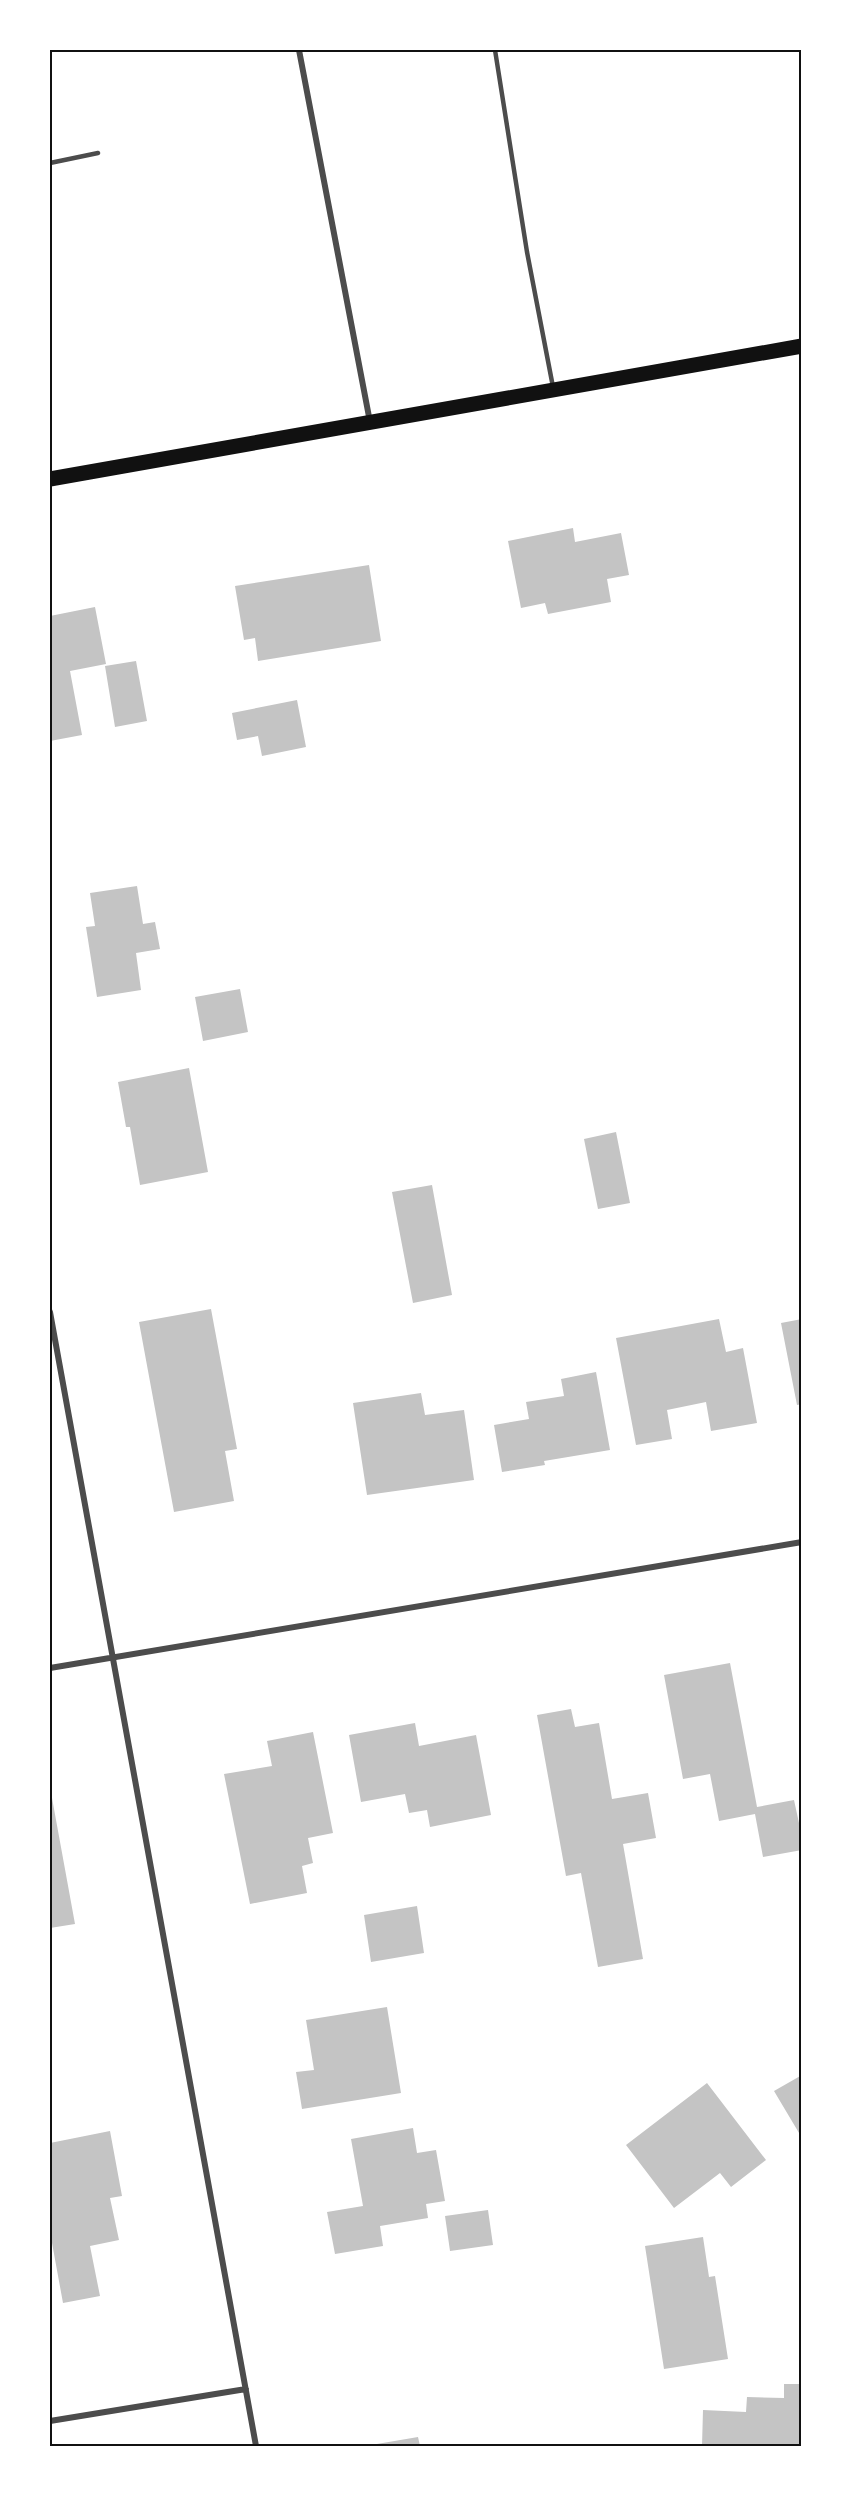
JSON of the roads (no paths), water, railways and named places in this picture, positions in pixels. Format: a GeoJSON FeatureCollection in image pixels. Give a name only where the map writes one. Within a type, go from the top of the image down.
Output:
{"type":"FeatureCollection","features":[{"type":"Feature","properties":{"kind":"main road"},"geometry":{"type":"LineString","coordinates":[[50,479],[801,346]]}},
{"type":"Feature","properties":{"kind":"street"},"geometry":{"type":"LineString","coordinates":[[299,50],[370,422]]}},
{"type":"Feature","properties":{"kind":"street"},"geometry":{"type":"LineString","coordinates":[[50,1312],[256,2446]]}},
{"type":"Feature","properties":{"kind":"street"},"geometry":{"type":"LineString","coordinates":[[50,1668],[801,1542]]}},
{"type":"Feature","properties":{"kind":"street"},"geometry":{"type":"LineString","coordinates":[[50,2421],[246,2389]]}},
{"type":"Feature","properties":{"kind":"lane"},"geometry":{"type":"LineString","coordinates":[[495,50],[527,252],[554,390]]}},
{"type":"Feature","properties":{"kind":"lane"},"geometry":{"type":"LineString","coordinates":[[50,163],[98,153]]}}]}
